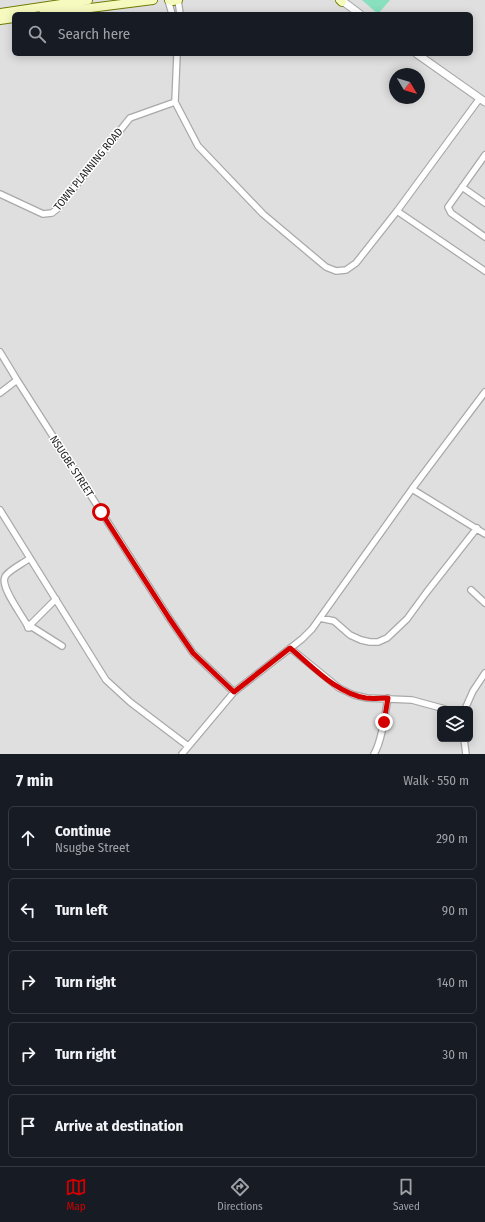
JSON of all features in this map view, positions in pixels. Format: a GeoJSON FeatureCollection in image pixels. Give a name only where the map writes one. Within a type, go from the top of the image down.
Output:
{"type":"FeatureCollection","features":[{"type":"Feature","properties":{"kind":"main road"},"geometry":{"type":"LineString","coordinates":[[0,13],[88,0]]}},
{"type":"Feature","properties":{"kind":"main road"},"geometry":{"type":"LineString","coordinates":[[59,12],[154,0]]}},
{"type":"Feature","properties":{"kind":"main road"},"geometry":{"type":"LineString","coordinates":[[168,0],[173,2],[178,0]]}},
{"type":"Feature","properties":{"kind":"main road"},"geometry":{"type":"LineString","coordinates":[[0,20],[12,18]]}},
{"type":"Feature","properties":{"kind":"street"},"geometry":{"type":"LineString","coordinates":[[168,0],[171,12]]}},
{"type":"Feature","properties":{"kind":"street"},"geometry":{"type":"LineString","coordinates":[[178,0],[180,12]]}},
{"type":"Feature","properties":{"kind":"street"},"geometry":{"type":"LineString","coordinates":[[341,0],[357,12]]}},
{"type":"Feature","properties":{"kind":"street"},"geometry":{"type":"LineString","coordinates":[[177,56],[175,102],[198,146],[264,214],[326,267],[336,271],[346,270],[356,263],[483,98],[420,56]]}},
{"type":"Feature","properties":{"kind":"street","name":"TOWN PLANNING ROAD"},"geometry":{"type":"LineString","coordinates":[[0,194],[43,214],[52,213],[57,209],[130,118],[175,102]]}},
{"type":"Feature","properties":{"kind":"street"},"geometry":{"type":"LineString","coordinates":[[485,155],[449,205],[449,210],[455,216],[485,237]]}},
{"type":"Feature","properties":{"kind":"street"},"geometry":{"type":"LineString","coordinates":[[462,187],[485,203]]}},
{"type":"Feature","properties":{"kind":"street"},"geometry":{"type":"LineString","coordinates":[[397,211],[485,271]]}},
{"type":"Feature","properties":{"kind":"street","name":"NSUGBE STREET"},"geometry":{"type":"LineString","coordinates":[[0,352],[169,618],[189,647],[206,666],[234,692]]}},
{"type":"Feature","properties":{"kind":"street"},"geometry":{"type":"LineString","coordinates":[[0,393],[17,380]]}},
{"type":"Feature","properties":{"kind":"street"},"geometry":{"type":"LineString","coordinates":[[182,754],[234,692],[302,640],[320,618],[412,489],[485,392]]}},
{"type":"Feature","properties":{"kind":"street"},"geometry":{"type":"LineString","coordinates":[[412,489],[485,534]]}},
{"type":"Feature","properties":{"kind":"street"},"geometry":{"type":"LineString","coordinates":[[0,510],[106,680],[130,702],[188,746]]}},
{"type":"Feature","properties":{"kind":"street"},"geometry":{"type":"LineString","coordinates":[[320,618],[334,621],[350,635],[360,640],[378,642],[386,638],[407,619],[477,528]]}},
{"type":"Feature","properties":{"kind":"street"},"geometry":{"type":"LineString","coordinates":[[30,558],[7,574],[4,578],[6,590],[30,625],[62,646]]}},
{"type":"Feature","properties":{"kind":"street"},"geometry":{"type":"LineString","coordinates":[[471,590],[485,603]]}},
{"type":"Feature","properties":{"kind":"street"},"geometry":{"type":"LineString","coordinates":[[30,625],[56,599]]}},
{"type":"Feature","properties":{"kind":"street"},"geometry":{"type":"LineString","coordinates":[[290,648],[339,688],[354,695],[367,698],[412,700],[437,707]]}},
{"type":"Feature","properties":{"kind":"street"},"geometry":{"type":"LineString","coordinates":[[466,706],[473,691],[485,673]]}},
{"type":"Feature","properties":{"kind":"street"},"geometry":{"type":"LineString","coordinates":[[374,754],[384,722],[388,698]]}},
{"type":"Feature","properties":{"kind":"street"},"geometry":{"type":"LineString","coordinates":[[464,742],[466,754]]}},
{"type":"Feature","properties":{"kind":"shaded area"},"geometry":{"type":"Polygon","coordinates":[[[0,0],[485,0],[485,754],[0,754],[0,0]]]}},
{"type":"Feature","properties":{"kind":"green space"},"geometry":{"type":"Polygon","coordinates":[[[362,0],[390,0],[380,12],[376,12],[362,0]]]}},
{"type":"Feature","properties":{"kind":"route"},"geometry":{"type":"LineString","coordinates":[[101,512],[193,653],[234,692],[290,648],[339,688],[354,695],[367,698],[388,698],[384,722]]}}]}
